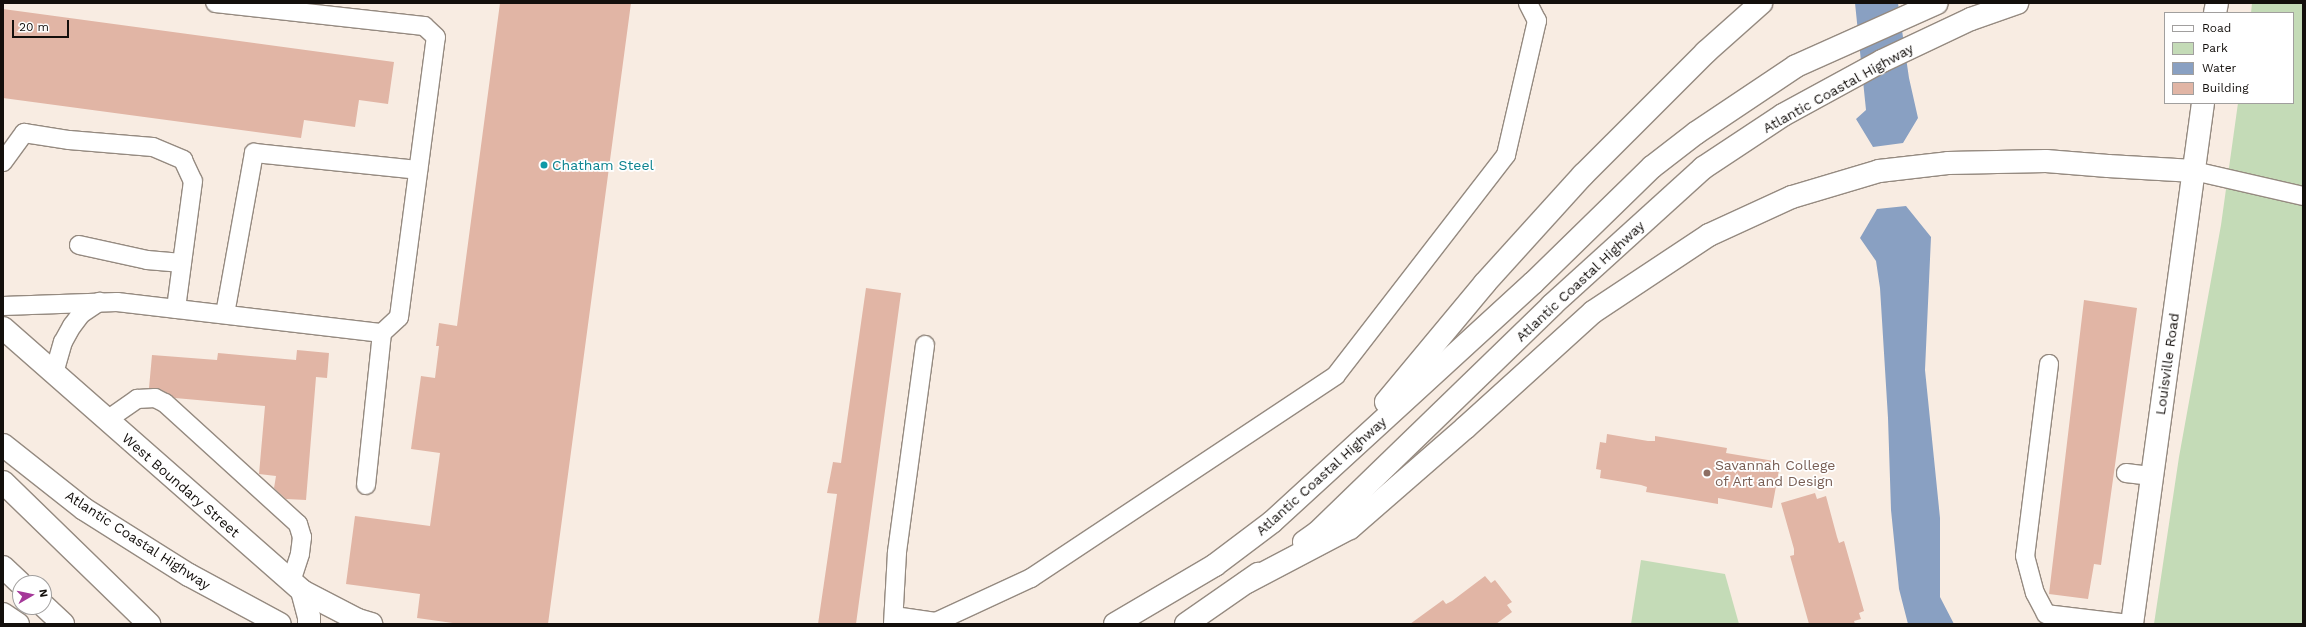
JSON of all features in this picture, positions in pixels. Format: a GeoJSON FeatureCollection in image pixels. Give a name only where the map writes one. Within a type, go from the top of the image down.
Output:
{"type":"FeatureCollection","features":[{"type":"Feature","properties":{"kind":"main road"},"geometry":{"type":"LineString","coordinates":[[1328,470],[1485,283],[1584,176],[1686,73],[1761,3]]}},
{"type":"Feature","properties":{"kind":"main road","name":"Atlantic Coastal Highway"},"geometry":{"type":"LineString","coordinates":[[1115,624],[1215,565],[1272,522],[1533,283],[1652,167],[1696,133],[1796,66],[1937,3]]}},
{"type":"Feature","properties":{"kind":"main road","name":"Atlantic Coastal Highway"},"geometry":{"type":"LineString","coordinates":[[1186,624],[1316,533],[1552,305],[1703,168],[1783,116],[1882,61],[1970,19],[2017,3]]}},
{"type":"Feature","properties":{"kind":"main road","name":"Louisville Road"},"geometry":{"type":"LineString","coordinates":[[2131,624],[2203,104]]}},
{"type":"Feature","properties":{"kind":"main road"},"geometry":{"type":"LineString","coordinates":[[1247,582],[1350,528],[1465,428],[1593,312],[1709,235],[1792,197],[1879,171],[1955,163],[2046,160],[2108,166],[2194,170]]}},
{"type":"Feature","properties":{"kind":"main road","name":"West Boundary Street"},"geometry":{"type":"LineString","coordinates":[[3,328],[297,586],[358,620],[371,624]]}},
{"type":"Feature","properties":{"kind":"main road","name":"Atlantic Coastal Highway"},"geometry":{"type":"LineString","coordinates":[[3,445],[84,509],[189,575],[280,624]]}},
{"type":"Feature","properties":{"kind":"main road"},"geometry":{"type":"LineString","coordinates":[[3,482],[149,624]]}},
{"type":"Feature","properties":{"kind":"main road"},"geometry":{"type":"LineString","coordinates":[[3,566],[12,575]]}},
{"type":"Feature","properties":{"kind":"main road"},"geometry":{"type":"LineString","coordinates":[[297,586],[309,617],[309,624]]}},
{"type":"Feature","properties":{"kind":"main road"},"geometry":{"type":"LineString","coordinates":[[3,614],[18,624]]}},
{"type":"Feature","properties":{"kind":"main road"},"geometry":{"type":"LineString","coordinates":[[52,614],[63,624]]}},
{"type":"Feature","properties":{"kind":"street"},"geometry":{"type":"LineString","coordinates":[[216,3],[424,26],[436,37],[399,317],[382,333],[366,485]]}},
{"type":"Feature","properties":{"kind":"street"},"geometry":{"type":"LineString","coordinates":[[925,345],[897,552],[894,620],[936,623],[1031,578],[1336,375],[1506,154],[1537,21],[1528,3]]}},
{"type":"Feature","properties":{"kind":"street"},"geometry":{"type":"LineString","coordinates":[[3,162],[24,133],[69,140],[153,147],[183,160],[193,181],[176,309]]}},
{"type":"Feature","properties":{"kind":"street"},"geometry":{"type":"LineString","coordinates":[[225,314],[254,153],[418,170]]}},
{"type":"Feature","properties":{"kind":"street"},"geometry":{"type":"LineString","coordinates":[[2194,170],[2303,196]]}},
{"type":"Feature","properties":{"kind":"street"},"geometry":{"type":"LineString","coordinates":[[79,245],[147,260],[182,263]]}},
{"type":"Feature","properties":{"kind":"street"},"geometry":{"type":"LineString","coordinates":[[3,306],[100,301],[382,333]]}},
{"type":"Feature","properties":{"kind":"street"},"geometry":{"type":"LineString","coordinates":[[54,373],[63,342],[72,326],[81,314],[100,301]]}},
{"type":"Feature","properties":{"kind":"street"},"geometry":{"type":"LineString","coordinates":[[2049,364],[2025,556],[2035,593],[2046,614],[2131,624]]}},
{"type":"Feature","properties":{"kind":"street"},"geometry":{"type":"LineString","coordinates":[[107,420],[137,399],[155,398],[165,403],[298,524],[302,538],[297,586]]}},
{"type":"Feature","properties":{"kind":"street"},"geometry":{"type":"LineString","coordinates":[[2126,473],[2152,476]]}},
{"type":"Feature","properties":{"kind":"green space"},"geometry":{"type":"Polygon","coordinates":[[[2252,3],[2303,3],[2303,624],[2154,624],[2179,457],[2221,225],[2238,104],[2294,104],[2294,12],[2251,12],[2252,3]]]}},
{"type":"Feature","properties":{"kind":"green space"},"geometry":{"type":"Polygon","coordinates":[[[1641,560],[1725,574],[1739,624],[1631,624],[1641,560]]]}},
{"type":"Feature","properties":{"kind":"water"},"geometry":{"type":"Polygon","coordinates":[[[1855,3],[1898,3],[1909,78],[1918,118],[1903,143],[1873,147],[1856,119],[1866,110],[1855,3]]]}},
{"type":"Feature","properties":{"kind":"water"},"geometry":{"type":"Polygon","coordinates":[[[1906,206],[1931,237],[1925,370],[1940,518],[1940,597],[1954,624],[1908,624],[1899,589],[1891,510],[1888,418],[1880,288],[1876,261],[1860,238],[1877,209],[1906,206]]]}},
{"type":"Feature","properties":{"kind":"building","name":"Chatham Steel"},"geometry":{"type":"Polygon","coordinates":[[[500,3],[631,3],[548,624],[460,624],[417,618],[420,594],[346,584],[355,516],[430,526],[440,453],[411,449],[421,376],[435,378],[439,346],[436,346],[439,323],[457,326],[500,3]]]}},
{"type":"Feature","properties":{"kind":"building"},"geometry":{"type":"Polygon","coordinates":[[[3,9],[394,62],[388,104],[359,100],[355,127],[304,120],[301,138],[3,98],[3,9]]]}},
{"type":"Feature","properties":{"kind":"building"},"geometry":{"type":"Polygon","coordinates":[[[866,288],[901,293],[856,624],[818,624],[837,494],[827,493],[833,462],[841,463],[866,288]]]}},
{"type":"Feature","properties":{"kind":"building"},"geometry":{"type":"Polygon","coordinates":[[[2084,300],[2137,308],[2101,565],[2094,564],[2088,599],[2049,594],[2084,300]]]}},
{"type":"Feature","properties":{"kind":"building"},"geometry":{"type":"Polygon","coordinates":[[[297,350],[329,353],[327,378],[316,377],[306,500],[286,499],[274,488],[276,476],[259,474],[265,406],[175,398],[160,389],[149,388],[152,355],[217,360],[218,353],[296,360],[297,350]]]}},
{"type":"Feature","properties":{"kind":"building"},"geometry":{"type":"Polygon","coordinates":[[[1607,434],[1648,441],[1655,441],[1655,436],[1727,448],[1726,453],[1774,461],[1773,469],[1779,470],[1772,508],[1718,498],[1718,504],[1646,492],[1647,487],[1641,485],[1600,478],[1601,470],[1596,469],[1600,442],[1606,443],[1607,434]]]}},
{"type":"Feature","properties":{"kind":"building"},"geometry":{"type":"Polygon","coordinates":[[[1815,493],[1817,499],[1826,496],[1839,543],[1844,541],[1864,611],[1859,613],[1861,619],[1854,621],[1855,624],[1809,624],[1790,556],[1794,555],[1794,549],[1781,503],[1815,493]]]}},
{"type":"Feature","properties":{"kind":"building"},"geometry":{"type":"Polygon","coordinates":[[[1485,576],[1491,583],[1495,580],[1512,602],[1507,605],[1512,612],[1496,624],[1410,624],[1443,600],[1446,604],[1452,601],[1485,576]]]}},
{"type":"Feature","properties":{"kind":"place","name":"Chatham Steel"},"geometry":{"type":"Point","coordinates":[544,165]}},
{"type":"Feature","properties":{"kind":"place","name":"Savannah College of Art and Design"},"geometry":{"type":"Point","coordinates":[1707,473]}}]}
